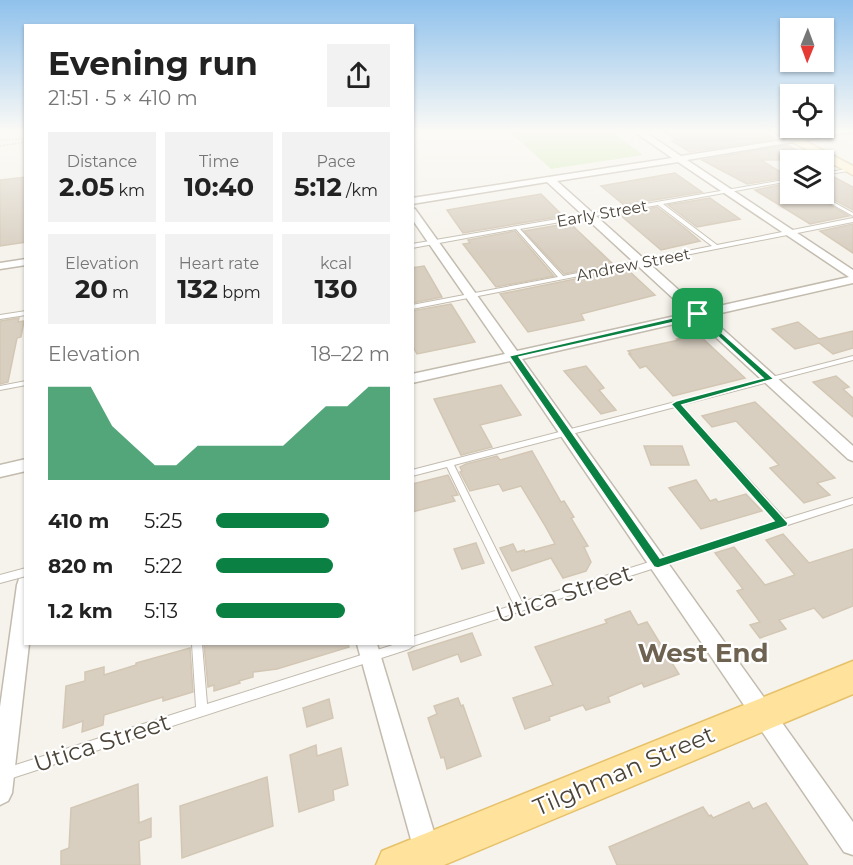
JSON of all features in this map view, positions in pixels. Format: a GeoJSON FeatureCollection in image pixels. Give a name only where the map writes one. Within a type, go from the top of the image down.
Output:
{"type":"FeatureCollection","features":[{"type":"Feature","properties":{"kind":"main road","name":"Tilghman Street"},"geometry":{"type":"LineString","coordinates":[[418,861],[763,713],[853,677]]}},
{"type":"Feature","properties":{"kind":"street"},"geometry":{"type":"LineString","coordinates":[[414,201],[596,172]]}},
{"type":"Feature","properties":{"kind":"street"},"geometry":{"type":"LineString","coordinates":[[699,172],[853,275]]}},
{"type":"Feature","properties":{"kind":"street"},"geometry":{"type":"LineString","coordinates":[[549,180],[853,455]]}},
{"type":"Feature","properties":{"kind":"street"},"geometry":{"type":"LineString","coordinates":[[414,214],[853,843]]}},
{"type":"Feature","properties":{"kind":"street"},"geometry":{"type":"LineString","coordinates":[[0,266],[24,262]]}},
{"type":"Feature","properties":{"kind":"street"},"geometry":{"type":"LineString","coordinates":[[414,379],[853,280]]}},
{"type":"Feature","properties":{"kind":"street"},"geometry":{"type":"LineString","coordinates":[[0,471],[24,465]]}},
{"type":"Feature","properties":{"kind":"street"},"geometry":{"type":"LineString","coordinates":[[1,781],[24,601]]}},
{"type":"Feature","properties":{"kind":"street"},"geometry":{"type":"LineString","coordinates":[[369,650],[418,861]]}},
{"type":"Feature","properties":{"kind":"lane","name":"Early Street"},"geometry":{"type":"LineString","coordinates":[[414,246],[780,182]]}},
{"type":"Feature","properties":{"kind":"lane"},"geometry":{"type":"LineString","coordinates":[[659,203],[716,247]]}},
{"type":"Feature","properties":{"kind":"lane"},"geometry":{"type":"LineString","coordinates":[[834,204],[853,215]]}},
{"type":"Feature","properties":{"kind":"lane","name":"Andrew Street"},"geometry":{"type":"LineString","coordinates":[[414,307],[853,220]]}},
{"type":"Feature","properties":{"kind":"lane"},"geometry":{"type":"LineString","coordinates":[[517,228],[562,278]]}},
{"type":"Feature","properties":{"kind":"lane"},"geometry":{"type":"LineString","coordinates":[[0,317],[24,313]]}},
{"type":"Feature","properties":{"kind":"lane"},"geometry":{"type":"LineString","coordinates":[[414,472],[853,358]]}},
{"type":"Feature","properties":{"kind":"lane"},"geometry":{"type":"LineString","coordinates":[[0,388],[24,383]]}},
{"type":"Feature","properties":{"kind":"lane"},"geometry":{"type":"LineString","coordinates":[[676,404],[783,523]]}},
{"type":"Feature","properties":{"kind":"lane"},"geometry":{"type":"LineString","coordinates":[[449,463],[520,608]]}},
{"type":"Feature","properties":{"kind":"lane","name":"Utica Street"},"geometry":{"type":"LineString","coordinates":[[414,642],[853,501]]}},
{"type":"Feature","properties":{"kind":"lane"},"geometry":{"type":"LineString","coordinates":[[0,579],[24,573]]}},
{"type":"Feature","properties":{"kind":"lane"},"geometry":{"type":"LineString","coordinates":[[197,645],[202,710]]}},
{"type":"Feature","properties":{"kind":"lane","name":"Utica Street"},"geometry":{"type":"LineString","coordinates":[[1,781],[369,650],[399,645]]}},
{"type":"Feature","properties":{"kind":"building"},"geometry":{"type":"Polygon","coordinates":[[[725,172],[780,172],[780,178],[747,184],[725,172]]]}},
{"type":"Feature","properties":{"kind":"building"},"geometry":{"type":"Polygon","coordinates":[[[675,173],[702,192],[624,205],[601,186],[675,173]]]}},
{"type":"Feature","properties":{"kind":"building"},"geometry":{"type":"Polygon","coordinates":[[[24,177],[24,242],[0,246],[0,180],[24,177]]]}},
{"type":"Feature","properties":{"kind":"building"},"geometry":{"type":"Polygon","coordinates":[[[834,177],[853,187],[853,210],[834,200],[834,177]]]}},
{"type":"Feature","properties":{"kind":"building"},"geometry":{"type":"Polygon","coordinates":[[[780,185],[780,204],[829,204],[849,216],[810,224],[755,190],[780,185]]]}},
{"type":"Feature","properties":{"kind":"building"},"geometry":{"type":"Polygon","coordinates":[[[541,194],[563,216],[463,233],[447,210],[541,194]]]}},
{"type":"Feature","properties":{"kind":"building"},"geometry":{"type":"Polygon","coordinates":[[[710,198],[740,219],[697,227],[668,205],[710,198]]]}},
{"type":"Feature","properties":{"kind":"building"},"geometry":{"type":"Polygon","coordinates":[[[657,207],[700,241],[661,250],[619,214],[657,207]]]}},
{"type":"Feature","properties":{"kind":"building"},"geometry":{"type":"Polygon","coordinates":[[[570,223],[613,264],[564,274],[524,231],[570,223]]]}},
{"type":"Feature","properties":{"kind":"building"},"geometry":{"type":"Polygon","coordinates":[[[853,224],[853,253],[820,231],[853,224]]]}},
{"type":"Feature","properties":{"kind":"building"},"geometry":{"type":"Polygon","coordinates":[[[515,231],[554,276],[496,287],[463,244],[470,243],[468,240],[515,231]]]}},
{"type":"Feature","properties":{"kind":"building"},"geometry":{"type":"Polygon","coordinates":[[[424,266],[442,297],[414,303],[414,268],[424,266]]]}},
{"type":"Feature","properties":{"kind":"building"},"geometry":{"type":"Polygon","coordinates":[[[628,270],[655,295],[581,314],[584,320],[528,332],[500,294],[628,270]]]}},
{"type":"Feature","properties":{"kind":"building"},"geometry":{"type":"Polygon","coordinates":[[[451,304],[475,342],[417,354],[414,349],[414,311],[451,304]]]}},
{"type":"Feature","properties":{"kind":"building"},"geometry":{"type":"Polygon","coordinates":[[[19,318],[18,322],[24,321],[21,337],[17,338],[8,382],[0,384],[0,321],[19,318]]]}},
{"type":"Feature","properties":{"kind":"building"},"geometry":{"type":"Polygon","coordinates":[[[798,322],[819,339],[853,331],[853,348],[833,354],[819,343],[795,349],[772,329],[798,322]]]}},
{"type":"Feature","properties":{"kind":"building"},"geometry":{"type":"Polygon","coordinates":[[[698,334],[745,378],[673,396],[646,366],[640,368],[628,351],[679,340],[677,339],[698,334]]]}},
{"type":"Feature","properties":{"kind":"building"},"geometry":{"type":"Polygon","coordinates":[[[586,366],[604,388],[599,390],[616,410],[601,414],[564,371],[586,366]]]}},
{"type":"Feature","properties":{"kind":"building"},"geometry":{"type":"Polygon","coordinates":[[[836,376],[849,387],[843,389],[853,398],[853,417],[813,382],[836,376]]]}},
{"type":"Feature","properties":{"kind":"building"},"geometry":{"type":"Polygon","coordinates":[[[501,385],[521,415],[480,425],[492,447],[461,455],[434,399],[501,385]]]}},
{"type":"Feature","properties":{"kind":"building"},"geometry":{"type":"Polygon","coordinates":[[[755,402],[835,478],[817,483],[830,495],[804,503],[770,468],[779,465],[736,421],[712,427],[702,416],[755,402]]]}},
{"type":"Feature","properties":{"kind":"building"},"geometry":{"type":"Polygon","coordinates":[[[644,446],[682,446],[689,465],[651,465],[644,446]]]}},
{"type":"Feature","properties":{"kind":"building"},"geometry":{"type":"Polygon","coordinates":[[[532,451],[561,502],[564,501],[574,517],[571,518],[588,546],[584,547],[591,562],[586,571],[563,578],[551,558],[512,571],[500,548],[513,544],[517,552],[524,550],[525,552],[555,544],[521,486],[503,491],[499,484],[470,491],[460,472],[462,471],[460,467],[466,464],[497,456],[500,460],[532,451]]]}},
{"type":"Feature","properties":{"kind":"building"},"geometry":{"type":"Polygon","coordinates":[[[448,475],[458,495],[452,496],[455,501],[414,511],[414,484],[448,475]]]}},
{"type":"Feature","properties":{"kind":"building"},"geometry":{"type":"Polygon","coordinates":[[[696,480],[710,501],[716,499],[718,502],[746,494],[762,511],[701,529],[669,488],[696,480]]]}},
{"type":"Feature","properties":{"kind":"building"},"geometry":{"type":"Polygon","coordinates":[[[783,534],[809,563],[853,549],[853,606],[823,618],[814,608],[779,620],[786,629],[760,638],[750,625],[760,622],[737,591],[743,589],[715,553],[734,547],[765,585],[795,575],[766,540],[783,534]]]}},
{"type":"Feature","properties":{"kind":"building"},"geometry":{"type":"Polygon","coordinates":[[[476,543],[484,563],[462,569],[454,549],[476,543]]]}},
{"type":"Feature","properties":{"kind":"building"},"geometry":{"type":"Polygon","coordinates":[[[630,611],[638,625],[647,622],[679,674],[644,687],[642,683],[608,697],[610,702],[586,710],[583,705],[549,717],[550,720],[525,729],[513,698],[553,685],[535,647],[607,623],[605,620],[630,611]]]}},
{"type":"Feature","properties":{"kind":"building"},"geometry":{"type":"Polygon","coordinates":[[[472,633],[481,655],[461,662],[458,654],[413,670],[408,653],[472,633]]]}},
{"type":"Feature","properties":{"kind":"building"},"geometry":{"type":"Polygon","coordinates":[[[204,645],[348,645],[349,647],[277,669],[253,672],[253,677],[214,691],[214,685],[208,687],[204,645]]]}},
{"type":"Feature","properties":{"kind":"building"},"geometry":{"type":"Polygon","coordinates":[[[190,648],[193,692],[163,701],[163,697],[104,715],[103,725],[82,732],[83,721],[63,728],[66,686],[85,681],[85,672],[104,667],[104,675],[136,665],[136,663],[190,648]]]}},
{"type":"Feature","properties":{"kind":"building"},"geometry":{"type":"Polygon","coordinates":[[[458,698],[461,706],[463,705],[481,756],[447,769],[428,718],[437,714],[434,706],[458,698]]]}},
{"type":"Feature","properties":{"kind":"building"},"geometry":{"type":"Polygon","coordinates":[[[329,699],[333,718],[307,727],[303,708],[329,699]]]}},
{"type":"Feature","properties":{"kind":"building"},"geometry":{"type":"Polygon","coordinates":[[[316,745],[317,756],[341,748],[348,785],[333,790],[334,800],[299,812],[290,755],[316,745]]]}},
{"type":"Feature","properties":{"kind":"building"},"geometry":{"type":"Polygon","coordinates":[[[267,777],[273,826],[182,858],[180,806],[267,777]]]}},
{"type":"Feature","properties":{"kind":"building"},"geometry":{"type":"Polygon","coordinates":[[[138,784],[139,823],[151,818],[151,837],[139,841],[140,865],[61,865],[61,851],[69,848],[71,808],[138,784]]]}},
{"type":"Feature","properties":{"kind":"building"},"geometry":{"type":"Polygon","coordinates":[[[749,802],[753,809],[766,803],[808,865],[617,865],[609,847],[703,807],[713,818],[749,802]]]}},
{"type":"Feature","properties":{"kind":"district","name":"West End"},"geometry":{"type":"Point","coordinates":[703,653]}},
{"type":"Feature","properties":{"kind":"route"},"geometry":{"type":"LineString","coordinates":[[698,314],[770,379],[676,404],[783,523],[658,563],[513,356],[698,314]]}}]}
